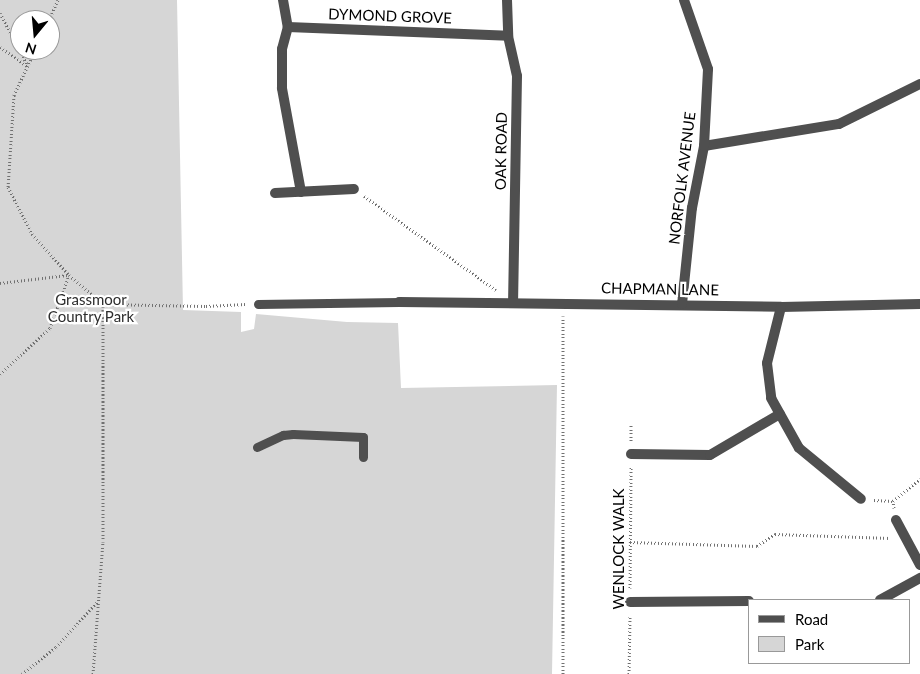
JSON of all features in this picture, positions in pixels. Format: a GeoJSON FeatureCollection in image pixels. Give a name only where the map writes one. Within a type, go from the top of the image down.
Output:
{"type":"FeatureCollection","features":[{"type":"Feature","properties":{"kind":"street"},"geometry":{"type":"LineString","coordinates":[[283,0],[288,27],[282,49],[282,88],[301,192]]}},
{"type":"Feature","properties":{"kind":"street","name":"OAK ROAD"},"geometry":{"type":"LineString","coordinates":[[507,0],[508,36],[517,76],[514,303]]}},
{"type":"Feature","properties":{"kind":"street","name":"NORFOLK AVENUE"},"geometry":{"type":"LineString","coordinates":[[682,304],[692,208],[704,146],[708,69],[684,0]]}},
{"type":"Feature","properties":{"kind":"street","name":"DYMOND GROVE"},"geometry":{"type":"LineString","coordinates":[[288,27],[508,36]]}},
{"type":"Feature","properties":{"kind":"street"},"geometry":{"type":"LineString","coordinates":[[704,146],[839,124],[920,84]]}},
{"type":"Feature","properties":{"kind":"street"},"geometry":{"type":"LineString","coordinates":[[275,193],[354,189]]}},
{"type":"Feature","properties":{"kind":"street","name":"CHAPMAN LANE"},"geometry":{"type":"LineString","coordinates":[[399,302],[780,306],[920,304]]}},
{"type":"Feature","properties":{"kind":"street"},"geometry":{"type":"LineString","coordinates":[[780,306],[767,363],[771,398],[799,448],[861,499]]}},
{"type":"Feature","properties":{"kind":"street"},"geometry":{"type":"LineString","coordinates":[[631,454],[710,454],[780,414]]}},
{"type":"Feature","properties":{"kind":"street"},"geometry":{"type":"LineString","coordinates":[[896,520],[920,565]]}},
{"type":"Feature","properties":{"kind":"street"},"geometry":{"type":"LineString","coordinates":[[882,599],[920,578]]}},
{"type":"Feature","properties":{"kind":"street"},"geometry":{"type":"LineString","coordinates":[[630,602],[748,602]]}},
{"type":"Feature","properties":{"kind":"lane"},"geometry":{"type":"LineString","coordinates":[[258,304],[399,302]]}},
{"type":"Feature","properties":{"kind":"lane"},"geometry":{"type":"LineString","coordinates":[[257,447],[283,436],[293,434],[363,437],[363,457]]}},
{"type":"Feature","properties":{"kind":"path"},"geometry":{"type":"LineString","coordinates":[[0,13],[28,66]]}},
{"type":"Feature","properties":{"kind":"path"},"geometry":{"type":"LineString","coordinates":[[0,47],[28,66]]}},
{"type":"Feature","properties":{"kind":"path"},"geometry":{"type":"LineString","coordinates":[[31,60],[14,95],[8,187],[32,234],[69,275],[104,304],[206,306],[258,304]]}},
{"type":"Feature","properties":{"kind":"path"},"geometry":{"type":"LineString","coordinates":[[354,189],[514,303]]}},
{"type":"Feature","properties":{"kind":"path"},"geometry":{"type":"LineString","coordinates":[[0,283],[69,275]]}},
{"type":"Feature","properties":{"kind":"path"},"geometry":{"type":"LineString","coordinates":[[0,374],[50,328],[69,275]]}},
{"type":"Feature","properties":{"kind":"path"},"geometry":{"type":"LineString","coordinates":[[563,303],[563,674]]}},
{"type":"Feature","properties":{"kind":"path"},"geometry":{"type":"LineString","coordinates":[[93,674],[103,542],[104,304]]}},
{"type":"Feature","properties":{"kind":"path","name":"WENLOCK WALK"},"geometry":{"type":"LineString","coordinates":[[629,674],[631,424]]}},
{"type":"Feature","properties":{"kind":"path"},"geometry":{"type":"LineString","coordinates":[[861,499],[893,501],[920,479]]}},
{"type":"Feature","properties":{"kind":"path"},"geometry":{"type":"LineString","coordinates":[[893,501],[896,520]]}},
{"type":"Feature","properties":{"kind":"path"},"geometry":{"type":"LineString","coordinates":[[630,542],[758,546],[775,534],[906,538]]}},
{"type":"Feature","properties":{"kind":"path"},"geometry":{"type":"LineString","coordinates":[[22,674],[56,647],[99,601]]}},
{"type":"Feature","properties":{"kind":"green space","name":"Grassmoor Country Park"},"geometry":{"type":"Polygon","coordinates":[[[0,0],[177,0],[183,310],[241,312],[241,332],[254,329],[256,314],[347,322],[398,323],[401,388],[557,385],[552,674],[0,674],[0,0]]]}}]}
